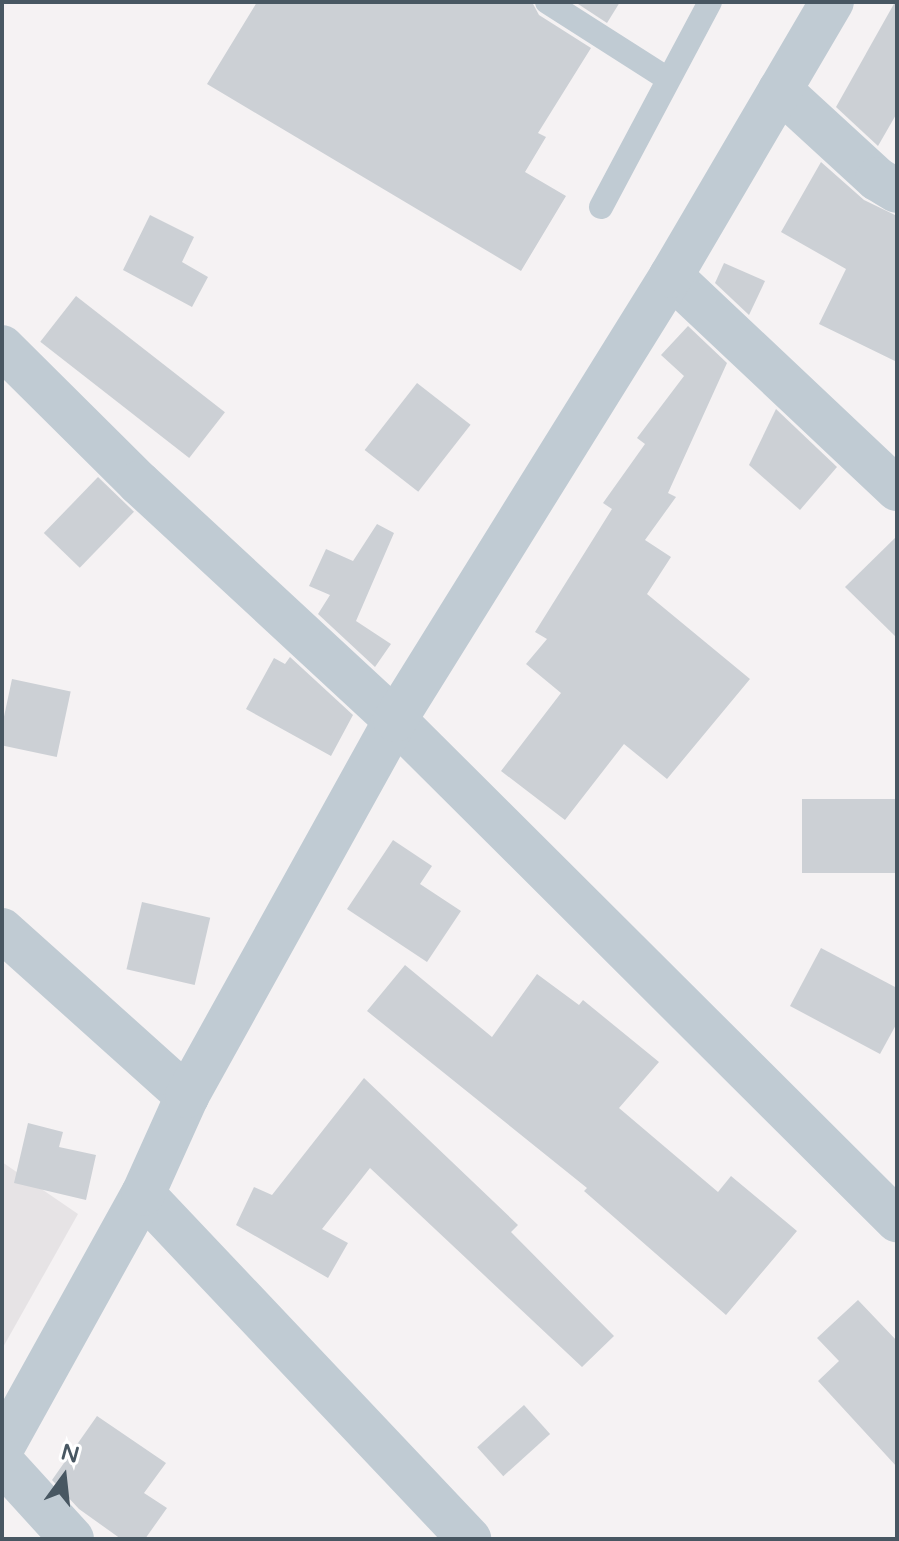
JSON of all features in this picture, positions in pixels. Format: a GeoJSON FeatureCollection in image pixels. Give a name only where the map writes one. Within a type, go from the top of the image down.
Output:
{"type":"FeatureCollection","features":[{"type":"Feature","properties":{"kind":"street"},"geometry":{"type":"LineString","coordinates":[[2,1448],[143,1194],[187,1096],[395,720],[671,276],[832,2]]}},
{"type":"Feature","properties":{"kind":"street"},"geometry":{"type":"LineString","coordinates":[[780,90],[877,179],[897,191]]}},
{"type":"Feature","properties":{"kind":"street"},"geometry":{"type":"LineString","coordinates":[[671,276],[897,489]]}},
{"type":"Feature","properties":{"kind":"street"},"geometry":{"type":"LineString","coordinates":[[2,347],[139,483],[395,720],[897,1220]]}},
{"type":"Feature","properties":{"kind":"street"},"geometry":{"type":"LineString","coordinates":[[2,930],[187,1096]]}},
{"type":"Feature","properties":{"kind":"street"},"geometry":{"type":"LineString","coordinates":[[143,1194],[469,1539]]}},
{"type":"Feature","properties":{"kind":"street"},"geometry":{"type":"LineString","coordinates":[[2,1462],[72,1539]]}},
{"type":"Feature","properties":{"kind":"lane"},"geometry":{"type":"LineString","coordinates":[[547,2],[668,79]]}},
{"type":"Feature","properties":{"kind":"lane"},"geometry":{"type":"LineString","coordinates":[[601,207],[710,2]]}},
{"type":"Feature","properties":{"kind":"shaded area"},"geometry":{"type":"Polygon","coordinates":[[[2,1162],[78,1214],[2,1349],[2,1162]]]}},
{"type":"Feature","properties":{"kind":"building"},"geometry":{"type":"Polygon","coordinates":[[[257,2],[532,2],[539,15],[591,48],[538,133],[546,137],[525,172],[566,196],[521,271],[207,84],[257,2]]]}},
{"type":"Feature","properties":{"kind":"building"},"geometry":{"type":"Polygon","coordinates":[[[575,2],[620,2],[607,23],[575,2]]]}},
{"type":"Feature","properties":{"kind":"building"},"geometry":{"type":"Polygon","coordinates":[[[895,2],[897,113],[878,146],[836,107],[895,2]]]}},
{"type":"Feature","properties":{"kind":"building"},"geometry":{"type":"Polygon","coordinates":[[[821,162],[864,200],[897,216],[897,362],[819,324],[846,269],[781,232],[821,162]]]}},
{"type":"Feature","properties":{"kind":"building"},"geometry":{"type":"Polygon","coordinates":[[[150,215],[194,237],[182,262],[208,277],[192,307],[123,270],[150,215]]]}},
{"type":"Feature","properties":{"kind":"building"},"geometry":{"type":"Polygon","coordinates":[[[724,263],[765,281],[749,315],[715,283],[724,263]]]}},
{"type":"Feature","properties":{"kind":"building"},"geometry":{"type":"Polygon","coordinates":[[[76,296],[225,412],[189,458],[40,342],[76,296]]]}},
{"type":"Feature","properties":{"kind":"building"},"geometry":{"type":"Polygon","coordinates":[[[688,326],[727,363],[668,493],[676,497],[645,540],[671,557],[647,594],[750,679],[667,779],[624,744],[565,820],[501,771],[561,693],[526,664],[547,639],[535,632],[612,509],[603,503],[645,444],[637,438],[684,376],[661,355],[688,326]]]}},
{"type":"Feature","properties":{"kind":"building"},"geometry":{"type":"Polygon","coordinates":[[[417,383],[471,425],[418,492],[365,450],[417,383]]]}},
{"type":"Feature","properties":{"kind":"building"},"geometry":{"type":"Polygon","coordinates":[[[776,409],[837,467],[800,510],[749,465],[776,409]]]}},
{"type":"Feature","properties":{"kind":"building"},"geometry":{"type":"Polygon","coordinates":[[[98,477],[134,512],[80,568],[44,533],[98,477]]]}},
{"type":"Feature","properties":{"kind":"building"},"geometry":{"type":"Polygon","coordinates":[[[377,524],[394,533],[356,621],[391,644],[375,667],[318,614],[330,595],[309,586],[326,549],[353,561],[377,524]]]}},
{"type":"Feature","properties":{"kind":"building"},"geometry":{"type":"Polygon","coordinates":[[[897,536],[897,638],[845,587],[897,536]]]}},
{"type":"Feature","properties":{"kind":"building"},"geometry":{"type":"Polygon","coordinates":[[[290,657],[353,715],[331,756],[246,709],[274,658],[285,664],[290,657]]]}},
{"type":"Feature","properties":{"kind":"building"},"geometry":{"type":"Polygon","coordinates":[[[12,679],[71,691],[57,757],[2,745],[2,726],[12,679]]]}},
{"type":"Feature","properties":{"kind":"building"},"geometry":{"type":"Polygon","coordinates":[[[802,799],[897,799],[897,873],[802,873],[802,799]]]}},
{"type":"Feature","properties":{"kind":"building"},"geometry":{"type":"Polygon","coordinates":[[[393,840],[432,866],[420,884],[461,911],[427,962],[347,909],[393,840]]]}},
{"type":"Feature","properties":{"kind":"building"},"geometry":{"type":"Polygon","coordinates":[[[142,902],[210,918],[195,985],[126,969],[142,902]]]}},
{"type":"Feature","properties":{"kind":"building"},"geometry":{"type":"Polygon","coordinates":[[[821,948],[897,988],[897,1023],[880,1054],[790,1006],[821,948]]]}},
{"type":"Feature","properties":{"kind":"building"},"geometry":{"type":"Polygon","coordinates":[[[405,965],[492,1037],[537,974],[579,1005],[583,1000],[659,1062],[619,1108],[718,1192],[731,1176],[797,1231],[726,1315],[584,1191],[587,1188],[367,1011],[405,965]]]}},
{"type":"Feature","properties":{"kind":"building"},"geometry":{"type":"Polygon","coordinates":[[[364,1078],[518,1225],[511,1232],[614,1336],[582,1367],[370,1168],[322,1229],[348,1243],[328,1278],[236,1225],[254,1187],[272,1195],[364,1078]]]}},
{"type":"Feature","properties":{"kind":"building"},"geometry":{"type":"Polygon","coordinates":[[[28,1123],[63,1132],[59,1147],[96,1155],[86,1200],[14,1183],[28,1123]]]}},
{"type":"Feature","properties":{"kind":"building"},"geometry":{"type":"Polygon","coordinates":[[[858,1300],[897,1341],[897,1467],[818,1381],[839,1361],[817,1338],[858,1300]]]}},
{"type":"Feature","properties":{"kind":"building"},"geometry":{"type":"Polygon","coordinates":[[[524,1405],[550,1434],[503,1476],[477,1447],[524,1405]]]}},
{"type":"Feature","properties":{"kind":"building"},"geometry":{"type":"Polygon","coordinates":[[[97,1416],[166,1463],[144,1493],[167,1508],[145,1539],[121,1539],[79,1509],[52,1480],[97,1416]]]}}]}
